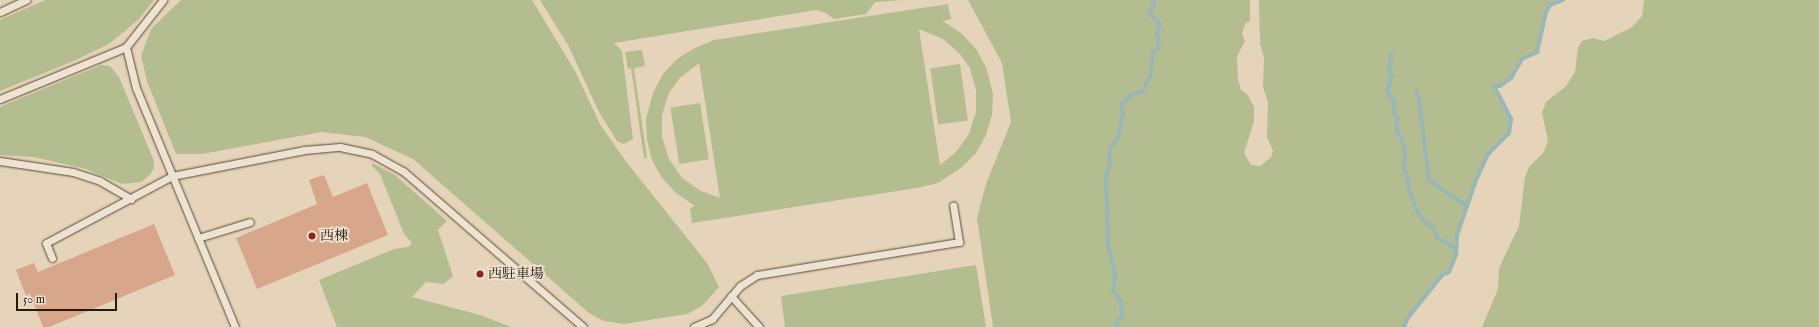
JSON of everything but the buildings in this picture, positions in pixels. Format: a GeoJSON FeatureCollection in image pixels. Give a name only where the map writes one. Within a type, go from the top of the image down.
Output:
{"type":"FeatureCollection","features":[{"type":"Feature","properties":{"kind":"lane"},"geometry":{"type":"LineString","coordinates":[[0,12],[26,0]]}},
{"type":"Feature","properties":{"kind":"lane"},"geometry":{"type":"LineString","coordinates":[[0,99],[126,47],[163,0]]}},
{"type":"Feature","properties":{"kind":"lane"},"geometry":{"type":"LineString","coordinates":[[126,47],[131,76],[235,327]]}},
{"type":"Feature","properties":{"kind":"lane"},"geometry":{"type":"LineString","coordinates":[[52,258],[46,243],[172,176],[318,148],[340,147],[372,154],[394,164],[583,327]]}},
{"type":"Feature","properties":{"kind":"lane"},"geometry":{"type":"LineString","coordinates":[[0,161],[73,172],[100,181],[131,199]]}},
{"type":"Feature","properties":{"kind":"lane"},"geometry":{"type":"LineString","coordinates":[[694,327],[712,319],[745,282],[757,275],[959,242],[954,205]]}},
{"type":"Feature","properties":{"kind":"lane"},"geometry":{"type":"LineString","coordinates":[[198,238],[250,222]]}},
{"type":"Feature","properties":{"kind":"lane"},"geometry":{"type":"LineString","coordinates":[[732,296],[759,327]]}},
{"type":"Feature","properties":{"kind":"green space"},"geometry":{"type":"Polygon","coordinates":[[[45,0],[154,0],[138,20],[109,44],[76,60],[0,91],[0,20],[45,0]]]}},
{"type":"Feature","properties":{"kind":"green space"},"geometry":{"type":"Polygon","coordinates":[[[181,0],[532,0],[575,71],[601,126],[628,164],[707,263],[719,287],[702,306],[687,314],[624,324],[604,321],[589,313],[413,159],[365,137],[321,132],[202,154],[176,154],[147,81],[141,56],[151,29],[181,0]]]}},
{"type":"Feature","properties":{"kind":"green space"},"geometry":{"type":"Polygon","coordinates":[[[540,0],[903,0],[875,2],[866,14],[834,19],[826,13],[816,10],[614,43],[622,51],[633,139],[624,144],[617,141],[599,112],[568,45],[540,0]]]}},
{"type":"Feature","properties":{"kind":"green space"},"geometry":{"type":"Polygon","coordinates":[[[968,0],[1250,0],[1250,21],[1245,24],[1242,34],[1245,41],[1237,56],[1238,79],[1241,90],[1248,95],[1254,107],[1254,121],[1244,153],[1251,165],[1260,166],[1271,157],[1273,151],[1267,137],[1268,102],[1263,87],[1264,58],[1260,43],[1259,0],[1563,0],[1550,5],[1546,12],[1537,52],[1522,59],[1511,78],[1500,86],[1494,85],[1511,119],[1509,133],[1488,154],[1476,180],[1457,235],[1456,255],[1449,272],[1442,275],[1407,319],[1404,327],[993,327],[977,218],[986,184],[1011,122],[1002,63],[968,0]]]}},
{"type":"Feature","properties":{"kind":"green space"},"geometry":{"type":"Polygon","coordinates":[[[1644,0],[1819,0],[1819,327],[1482,327],[1498,289],[1499,268],[1519,226],[1525,177],[1529,167],[1544,152],[1548,141],[1542,113],[1546,102],[1566,86],[1575,72],[1578,48],[1582,41],[1593,38],[1604,41],[1632,27],[1642,16],[1644,0]]]}},
{"type":"Feature","properties":{"kind":"green space"},"geometry":{"type":"Polygon","coordinates":[[[948,4],[951,19],[943,21],[962,34],[976,49],[986,67],[993,94],[992,115],[986,135],[976,153],[961,168],[938,183],[917,188],[692,223],[690,208],[695,206],[676,193],[662,178],[652,160],[647,140],[646,119],[653,93],[663,74],[677,59],[695,48],[714,40],[948,4]],[[919,29],[940,165],[956,152],[969,134],[976,112],[976,90],[970,68],[960,54],[943,39],[919,29]],[[699,63],[679,79],[669,93],[662,115],[662,137],[669,159],[682,178],[701,191],[720,198],[699,63]]]}},
{"type":"Feature","properties":{"kind":"green space"},"geometry":{"type":"Polygon","coordinates":[[[642,50],[645,66],[634,68],[647,158],[644,158],[631,68],[628,69],[625,52],[642,50]]]}},
{"type":"Feature","properties":{"kind":"green space"},"geometry":{"type":"Polygon","coordinates":[[[960,64],[968,120],[938,125],[930,68],[960,64]]]}},
{"type":"Feature","properties":{"kind":"green space"},"geometry":{"type":"Polygon","coordinates":[[[101,65],[110,66],[119,77],[154,161],[154,168],[149,176],[141,182],[122,184],[83,168],[33,157],[0,155],[0,107],[101,65]]]}},
{"type":"Feature","properties":{"kind":"green space"},"geometry":{"type":"Polygon","coordinates":[[[700,103],[709,159],[679,164],[670,108],[700,103]]]}},
{"type":"Feature","properties":{"kind":"green space"},"geometry":{"type":"Polygon","coordinates":[[[372,163],[395,175],[447,221],[438,230],[453,276],[444,284],[426,282],[412,297],[480,315],[511,327],[337,327],[319,280],[394,249],[408,247],[412,243],[404,234],[380,174],[372,166],[372,163]]]}},
{"type":"Feature","properties":{"kind":"green space"},"geometry":{"type":"Polygon","coordinates":[[[976,265],[986,327],[785,327],[781,296],[976,265]]]}},
{"type":"Feature","properties":{"kind":"waterway"},"geometry":{"type":"LineString","coordinates":[[1117,327],[1117,321],[1123,316],[1120,300],[1113,291],[1115,274],[1108,245],[1106,174],[1110,164],[1109,151],[1118,137],[1123,113],[1121,105],[1131,95],[1143,91],[1151,73],[1153,52],[1159,47],[1157,33],[1160,24],[1149,13],[1154,5],[1153,0]]}},
{"type":"Feature","properties":{"kind":"waterway"},"geometry":{"type":"LineString","coordinates":[[1404,327],[1407,319],[1442,275],[1449,272],[1456,255],[1457,235],[1476,180],[1488,154],[1509,133],[1511,119],[1494,85],[1500,86],[1511,78],[1522,59],[1537,52],[1546,12],[1550,5],[1563,0]]}},
{"type":"Feature","properties":{"kind":"waterway"},"geometry":{"type":"LineString","coordinates":[[1391,54],[1389,72],[1392,76],[1387,91],[1395,105],[1393,114],[1397,117],[1397,133],[1401,137],[1405,152],[1404,170],[1407,174],[1409,191],[1417,211],[1425,222],[1433,227],[1438,238],[1456,249]]}},
{"type":"Feature","properties":{"kind":"waterway"},"geometry":{"type":"LineString","coordinates":[[1416,91],[1419,100],[1429,180],[1466,206]]}},
{"type":"Feature","properties":{"kind":"place","name":"西棟"},"geometry":{"type":"Point","coordinates":[312,236]}},
{"type":"Feature","properties":{"kind":"place","name":"西駐車場"},"geometry":{"type":"Point","coordinates":[480,274]}}]}
